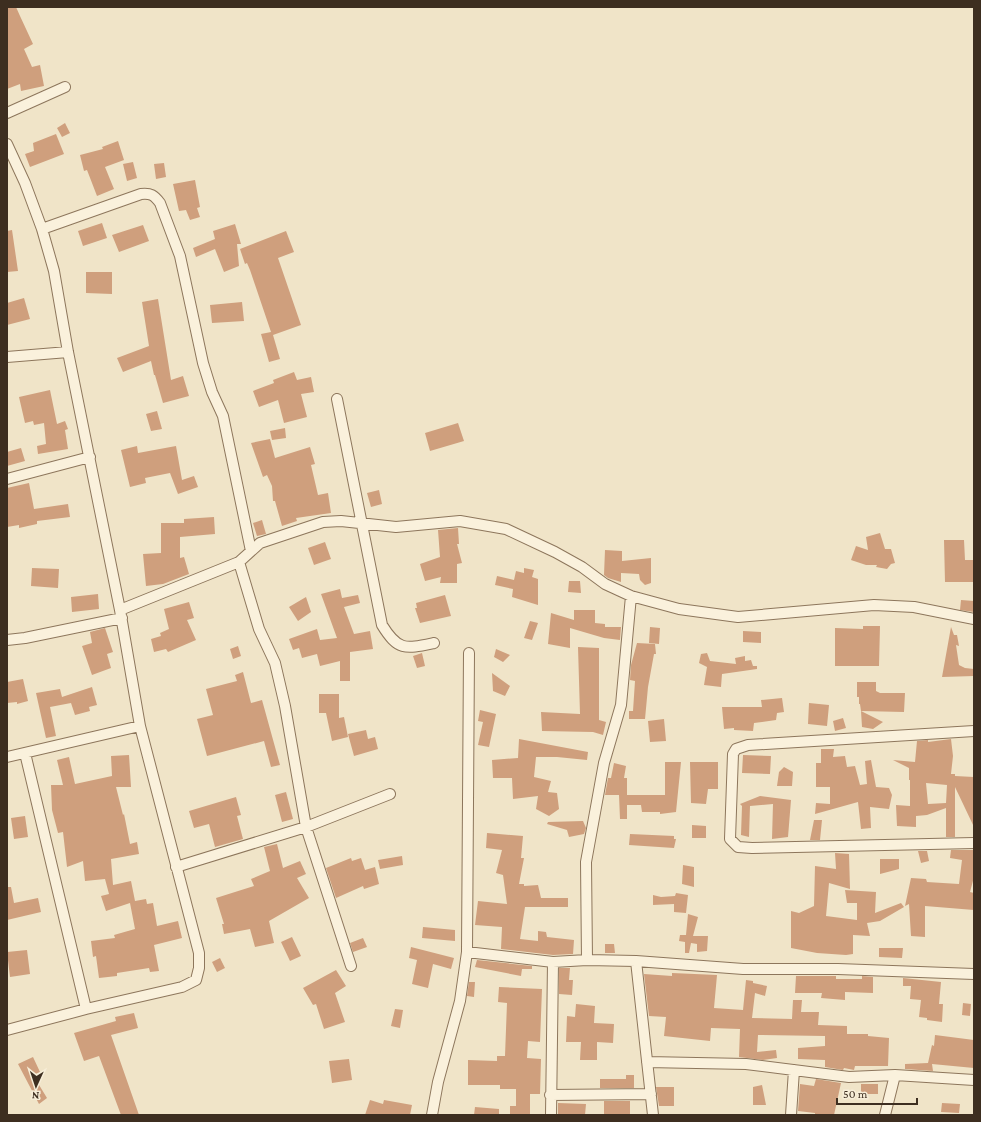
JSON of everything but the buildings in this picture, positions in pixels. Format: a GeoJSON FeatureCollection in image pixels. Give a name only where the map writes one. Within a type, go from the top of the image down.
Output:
{"type":"FeatureCollection","features":[{"type":"Feature","properties":{"kind":"street"},"geometry":{"type":"LineString","coordinates":[[7,113],[65,87]]}},
{"type":"Feature","properties":{"kind":"street"},"geometry":{"type":"LineString","coordinates":[[7,144],[25,183],[42,229],[54,270],[68,352],[121,614],[140,726],[199,953],[200,968],[196,980],[182,987],[86,1009],[7,1030]]}},
{"type":"Feature","properties":{"kind":"street"},"geometry":{"type":"LineString","coordinates":[[42,229],[141,194],[149,193],[155,196],[160,202],[180,256],[203,363],[212,392],[224,416],[251,551]]}},
{"type":"Feature","properties":{"kind":"street"},"geometry":{"type":"LineString","coordinates":[[7,357],[68,352]]}},
{"type":"Feature","properties":{"kind":"street"},"geometry":{"type":"LineString","coordinates":[[337,399],[382,625],[391,639],[404,647],[434,643]]}},
{"type":"Feature","properties":{"kind":"street"},"geometry":{"type":"LineString","coordinates":[[7,479],[90,457]]}},
{"type":"Feature","properties":{"kind":"street"},"geometry":{"type":"LineString","coordinates":[[7,640],[25,638],[121,614],[239,562],[260,543],[323,522],[341,521],[396,527],[460,521],[506,529],[555,552],[582,567],[605,584],[631,596],[679,609],[738,617],[874,605],[914,607],[974,619]]}},
{"type":"Feature","properties":{"kind":"street"},"geometry":{"type":"LineString","coordinates":[[239,562],[259,629],[275,663],[285,706],[306,827],[351,966]]}},
{"type":"Feature","properties":{"kind":"street"},"geometry":{"type":"LineString","coordinates":[[587,960],[586,862],[604,763],[621,705],[631,596]]}},
{"type":"Feature","properties":{"kind":"street"},"geometry":{"type":"LineString","coordinates":[[432,1115],[438,1082],[460,1001],[467,952],[470,653]]}},
{"type":"Feature","properties":{"kind":"street"},"geometry":{"type":"LineString","coordinates":[[7,757],[140,726]]}},
{"type":"Feature","properties":{"kind":"street"},"geometry":{"type":"LineString","coordinates":[[974,731],[748,745],[736,749],[733,754],[730,839],[738,846],[752,848],[974,843]]}},
{"type":"Feature","properties":{"kind":"street"},"geometry":{"type":"LineString","coordinates":[[25,753],[86,1009]]}},
{"type":"Feature","properties":{"kind":"street"},"geometry":{"type":"LineString","coordinates":[[176,867],[306,827],[390,794]]}},
{"type":"Feature","properties":{"kind":"street"},"geometry":{"type":"LineString","coordinates":[[467,952],[553,962],[587,960],[636,961],[743,969],[883,970],[974,974]]}},
{"type":"Feature","properties":{"kind":"street"},"geometry":{"type":"LineString","coordinates":[[636,961],[653,1115]]}},
{"type":"Feature","properties":{"kind":"street"},"geometry":{"type":"LineString","coordinates":[[551,1115],[550,1095],[553,962]]}},
{"type":"Feature","properties":{"kind":"street"},"geometry":{"type":"LineString","coordinates":[[647,1062],[746,1064],[849,1077],[895,1075],[974,1080]]}},
{"type":"Feature","properties":{"kind":"street"},"geometry":{"type":"LineString","coordinates":[[791,1115],[794,1070]]}},
{"type":"Feature","properties":{"kind":"street"},"geometry":{"type":"LineString","coordinates":[[885,1115],[895,1075]]}},
{"type":"Feature","properties":{"kind":"street"},"geometry":{"type":"LineString","coordinates":[[550,1095],[650,1094]]}}]}
